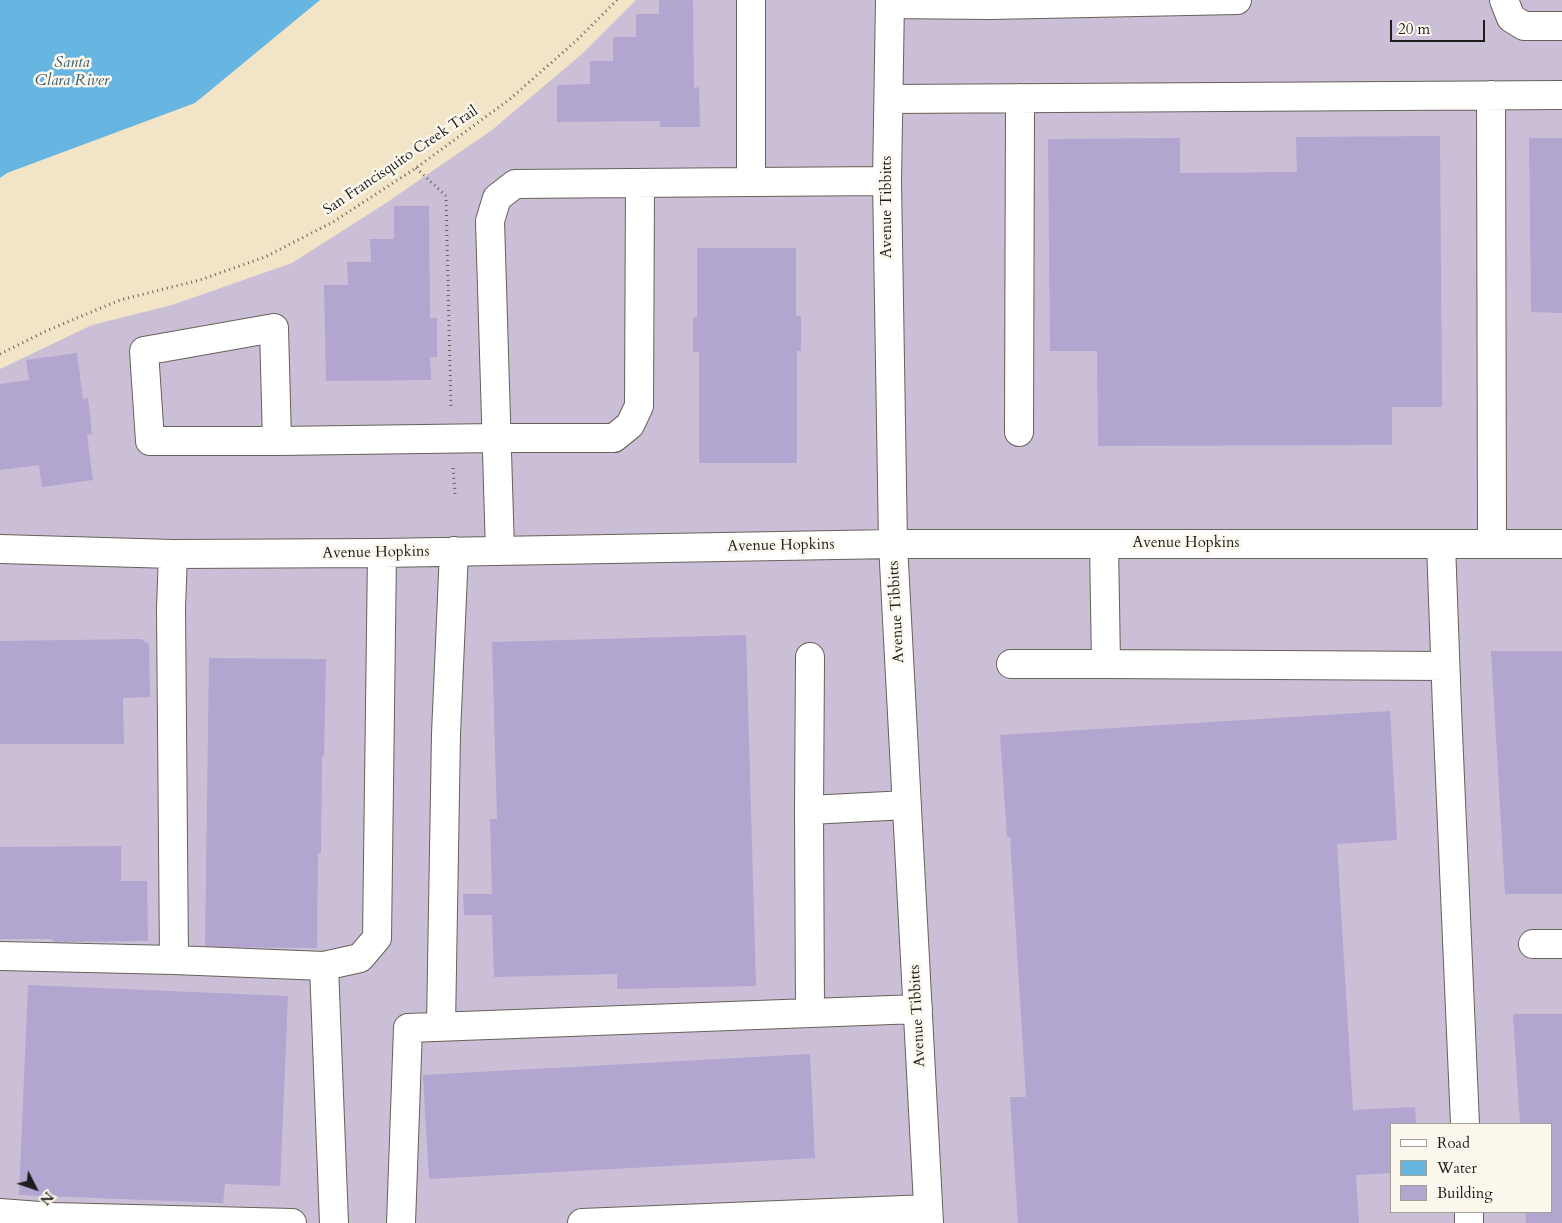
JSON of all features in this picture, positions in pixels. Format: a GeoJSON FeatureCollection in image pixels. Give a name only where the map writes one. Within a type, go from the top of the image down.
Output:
{"type":"FeatureCollection","features":[{"type":"Feature","properties":{"kind":"street"},"geometry":{"type":"LineString","coordinates":[[751,0],[751,182]]}},
{"type":"Feature","properties":{"kind":"street"},"geometry":{"type":"LineString","coordinates":[[890,2],[990,5],[1236,0]]}},
{"type":"Feature","properties":{"kind":"street"},"geometry":{"type":"LineString","coordinates":[[1504,0],[1511,18],[1524,26],[1562,26]]}},
{"type":"Feature","properties":{"kind":"street","name":"Avenue Tibbitts"},"geometry":{"type":"LineString","coordinates":[[890,2],[888,181],[893,544],[929,1216]]}},
{"type":"Feature","properties":{"kind":"street"},"geometry":{"type":"LineString","coordinates":[[1491,95],[1492,544]]}},
{"type":"Feature","properties":{"kind":"street"},"geometry":{"type":"LineString","coordinates":[[888,99],[1562,95]]}},
{"type":"Feature","properties":{"kind":"street"},"geometry":{"type":"LineString","coordinates":[[1019,432],[1020,98]]}},
{"type":"Feature","properties":{"kind":"street"},"geometry":{"type":"LineString","coordinates":[[500,551],[490,221],[497,198],[515,184],[888,181]]}},
{"type":"Feature","properties":{"kind":"street"},"geometry":{"type":"LineString","coordinates":[[277,441],[274,328],[144,351],[150,441],[277,441],[614,438],[630,425],[639,406],[640,183]]}},
{"type":"Feature","properties":{"kind":"street","name":"Avenue Hopkins"},"geometry":{"type":"LineString","coordinates":[[0,549],[173,554],[382,554],[893,544],[1562,544]]}},
{"type":"Feature","properties":{"kind":"street"},"geometry":{"type":"LineString","coordinates":[[1104,544],[1106,664]]}},
{"type":"Feature","properties":{"kind":"street"},"geometry":{"type":"LineString","coordinates":[[1441,544],[1465,1123]]}},
{"type":"Feature","properties":{"kind":"street"},"geometry":{"type":"LineString","coordinates":[[441,1026],[446,734],[454,552]]}},
{"type":"Feature","properties":{"kind":"street"},"geometry":{"type":"LineString","coordinates":[[173,554],[171,608],[174,960]]}},
{"type":"Feature","properties":{"kind":"street"},"geometry":{"type":"LineString","coordinates":[[0,956],[324,966],[360,958],[377,938],[382,554]]}},
{"type":"Feature","properties":{"kind":"street"},"geometry":{"type":"LineString","coordinates":[[810,657],[810,1013]]}},
{"type":"Feature","properties":{"kind":"street"},"geometry":{"type":"LineString","coordinates":[[1011,664],[1445,666]]}},
{"type":"Feature","properties":{"kind":"street"},"geometry":{"type":"LineString","coordinates":[[809,810],[907,805]]}},
{"type":"Feature","properties":{"kind":"street"},"geometry":{"type":"LineString","coordinates":[[1533,944],[1562,944]]}},
{"type":"Feature","properties":{"kind":"street"},"geometry":{"type":"LineString","coordinates":[[324,966],[334,1223]]}},
{"type":"Feature","properties":{"kind":"street"},"geometry":{"type":"LineString","coordinates":[[402,1223],[408,1028],[918,1009]]}},
{"type":"Feature","properties":{"kind":"street"},"geometry":{"type":"LineString","coordinates":[[0,1213],[53,1217],[292,1223]]}},
{"type":"Feature","properties":{"kind":"street"},"geometry":{"type":"LineString","coordinates":[[582,1223],[929,1216]]}},
{"type":"Feature","properties":{"kind":"path","name":"San Francisquito Creek Trail"},"geometry":{"type":"LineString","coordinates":[[0,354],[46,331],[120,300],[200,280],[265,257],[333,222],[416,168],[510,99],[577,40],[617,0]]}},
{"type":"Feature","properties":{"kind":"path"},"geometry":{"type":"LineString","coordinates":[[416,168],[446,196],[451,439],[454,494]]}},
{"type":"Feature","properties":{"kind":"shaded area"},"geometry":{"type":"Polygon","coordinates":[[[636,0],[1562,0],[1562,1223],[0,1223],[0,369],[92,325],[172,305],[292,263],[386,203],[492,130],[583,53],[636,0]]]}},
{"type":"Feature","properties":{"kind":"water","name":"Santa Clara River"},"geometry":{"type":"Polygon","coordinates":[[[0,0],[320,0],[195,103],[7,173],[0,178],[0,0]]]}},
{"type":"Feature","properties":{"kind":"building"},"geometry":{"type":"Polygon","coordinates":[[[659,0],[693,0],[694,88],[699,87],[700,127],[660,127],[660,121],[557,122],[557,85],[590,84],[590,61],[613,61],[613,37],[636,37],[636,14],[659,14],[659,0]]]}},
{"type":"Feature","properties":{"kind":"building"},"geometry":{"type":"Polygon","coordinates":[[[1440,136],[1442,407],[1392,407],[1392,445],[1098,446],[1097,351],[1050,351],[1048,139],[1180,138],[1180,173],[1297,172],[1296,137],[1440,136]]]}},
{"type":"Feature","properties":{"kind":"building"},"geometry":{"type":"Polygon","coordinates":[[[1529,138],[1562,138],[1562,313],[1531,312],[1529,138]]]}},
{"type":"Feature","properties":{"kind":"building"},"geometry":{"type":"Polygon","coordinates":[[[394,206],[429,206],[430,318],[437,318],[437,357],[430,357],[431,380],[326,381],[324,285],[348,285],[347,262],[371,262],[370,239],[394,239],[394,206]]]}},
{"type":"Feature","properties":{"kind":"building"},"geometry":{"type":"Polygon","coordinates":[[[697,248],[796,248],[796,316],[801,316],[801,351],[797,351],[797,463],[699,463],[699,352],[693,352],[693,318],[697,317],[697,248]]]}},
{"type":"Feature","properties":{"kind":"building"},"geometry":{"type":"Polygon","coordinates":[[[77,353],[83,399],[88,398],[92,434],[87,435],[93,480],[42,487],[39,465],[0,470],[0,384],[29,380],[26,360],[77,353]]]}},
{"type":"Feature","properties":{"kind":"building"},"geometry":{"type":"Polygon","coordinates":[[[746,635],[756,986],[617,989],[617,974],[494,977],[492,915],[464,915],[463,894],[492,894],[490,819],[497,819],[492,642],[746,635]]]}},
{"type":"Feature","properties":{"kind":"building"},"geometry":{"type":"Polygon","coordinates":[[[141,639],[149,644],[150,697],[123,698],[124,744],[0,744],[0,641],[141,639]]]}},
{"type":"Feature","properties":{"kind":"building"},"geometry":{"type":"Polygon","coordinates":[[[1491,651],[1562,651],[1562,894],[1505,894],[1491,651]]]}},
{"type":"Feature","properties":{"kind":"building"},"geometry":{"type":"Polygon","coordinates":[[[209,658],[326,659],[321,853],[318,853],[317,948],[205,947],[209,658]]]}},
{"type":"Feature","properties":{"kind":"building"},"geometry":{"type":"Polygon","coordinates":[[[1390,711],[1397,840],[1337,844],[1353,1110],[1415,1107],[1416,1123],[1390,1123],[1390,1173],[1356,1175],[1359,1223],[1018,1223],[1010,1097],[1026,1097],[1010,837],[1007,837],[1000,735],[1390,711]]]}},
{"type":"Feature","properties":{"kind":"building"},"geometry":{"type":"Polygon","coordinates":[[[121,846],[121,881],[147,881],[148,941],[55,942],[51,939],[0,939],[0,847],[121,846]]]}},
{"type":"Feature","properties":{"kind":"building"},"geometry":{"type":"Polygon","coordinates":[[[28,985],[288,996],[280,1186],[225,1184],[223,1203],[19,1195],[28,985]]]}},
{"type":"Feature","properties":{"kind":"building"},"geometry":{"type":"Polygon","coordinates":[[[1513,1014],[1562,1014],[1562,1223],[1526,1223],[1525,1213],[1552,1213],[1552,1123],[1520,1123],[1513,1014]]]}},
{"type":"Feature","properties":{"kind":"building"},"geometry":{"type":"Polygon","coordinates":[[[810,1054],[815,1158],[429,1179],[423,1075],[810,1054]]]}}]}
